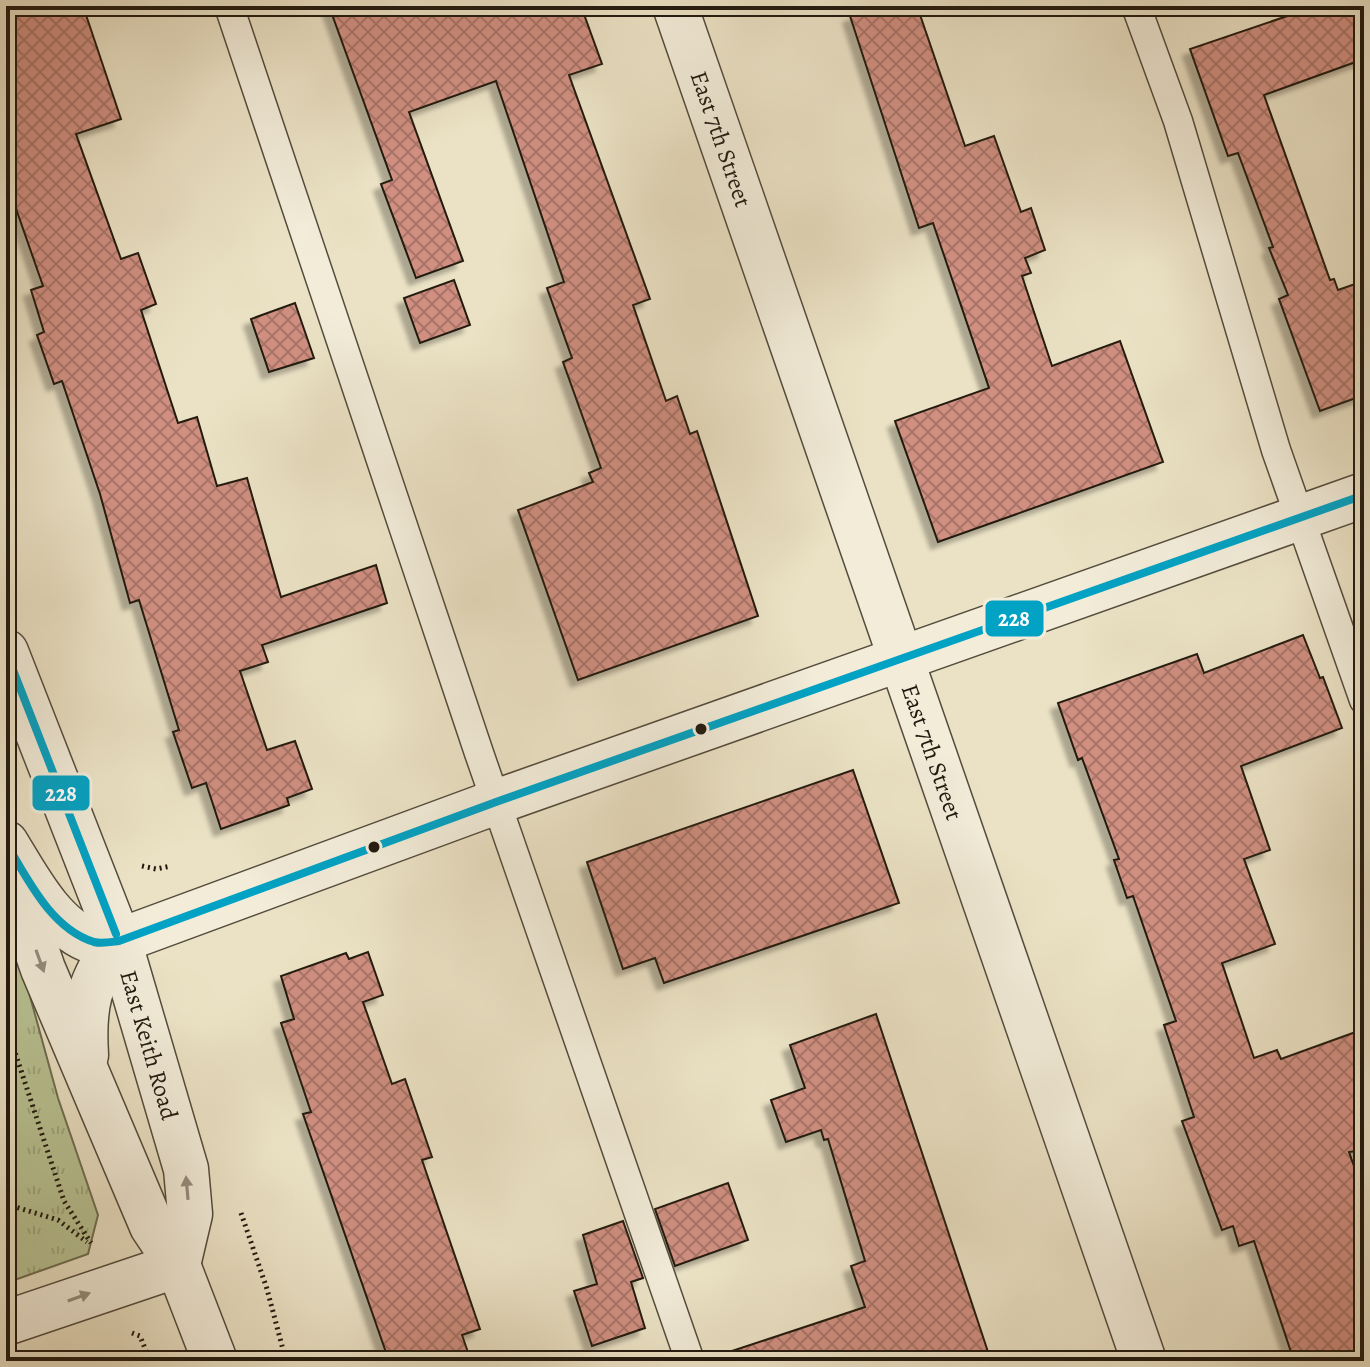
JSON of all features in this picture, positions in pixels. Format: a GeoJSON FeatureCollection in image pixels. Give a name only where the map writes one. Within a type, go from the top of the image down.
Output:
{"type":"FeatureCollection","features":[{"type":"Feature","properties":{"kind":"street","name":"East 7th Street"},"geometry":{"type":"LineString","coordinates":[[675,6],[1144,1361]]}},
{"type":"Feature","properties":{"kind":"street"},"geometry":{"type":"LineString","coordinates":[[6,843],[55,914],[77,934],[97,943],[119,941],[496,802],[1364,495]]}},
{"type":"Feature","properties":{"kind":"street","name":"East Keith Road"},"geometry":{"type":"LineString","coordinates":[[6,652],[119,941],[186,1169],[190,1214],[178,1265]]}},
{"type":"Feature","properties":{"kind":"street"},"geometry":{"type":"LineString","coordinates":[[6,861],[43,969],[152,1226],[178,1265],[215,1361]]}},
{"type":"Feature","properties":{"kind":"street"},"geometry":{"type":"LineString","coordinates":[[87,1074],[84,1027],[87,995],[102,963],[119,941]]}},
{"type":"Feature","properties":{"kind":"street"},"geometry":{"type":"LineString","coordinates":[[6,1323],[105,1287],[178,1265]]}},
{"type":"Feature","properties":{"kind":"lane"},"geometry":{"type":"LineString","coordinates":[[229,6],[496,802],[690,1361]]}},
{"type":"Feature","properties":{"kind":"lane"},"geometry":{"type":"LineString","coordinates":[[1136,6],[1178,121],[1276,450],[1364,700]]}},
{"type":"Feature","properties":{"kind":"path"},"geometry":{"type":"LineString","coordinates":[[141,866],[156,869],[182,864]]}},
{"type":"Feature","properties":{"kind":"path"},"geometry":{"type":"LineString","coordinates":[[6,1025],[64,1201],[92,1245],[58,1220],[6,1204]]}},
{"type":"Feature","properties":{"kind":"path"},"geometry":{"type":"LineString","coordinates":[[267,1289],[286,1361]]}},
{"type":"Feature","properties":{"kind":"path"},"geometry":{"type":"LineString","coordinates":[[125,1331],[140,1336],[150,1361]]}},
{"type":"Feature","properties":{"kind":"green space"},"geometry":{"type":"Polygon","coordinates":[[[6,909],[58,1098],[98,1215],[88,1254],[6,1283],[6,909]]]}},
{"type":"Feature","properties":{"kind":"building"},"geometry":{"type":"Polygon","coordinates":[[[6,6],[83,6],[121,119],[76,134],[121,259],[138,253],[156,304],[141,310],[178,423],[197,417],[217,486],[247,478],[281,597],[376,565],[387,603],[262,645],[268,662],[240,671],[267,750],[295,741],[312,789],[287,798],[289,805],[221,829],[206,783],[192,788],[173,732],[179,730],[139,600],[130,603],[100,494],[62,381],[54,384],[37,335],[44,332],[31,290],[43,286],[6,180],[6,6]]]}},
{"type":"Feature","properties":{"kind":"building"},"geometry":{"type":"Polygon","coordinates":[[[329,6],[581,6],[602,64],[569,75],[650,299],[633,305],[666,401],[677,396],[690,434],[697,431],[758,616],[578,680],[518,510],[593,482],[589,473],[601,468],[563,362],[572,358],[547,288],[564,282],[496,81],[409,112],[463,261],[416,278],[381,184],[392,180],[329,6]]]}},
{"type":"Feature","properties":{"kind":"building"},"geometry":{"type":"Polygon","coordinates":[[[880,6],[917,6],[965,146],[994,136],[1021,212],[1031,208],[1045,250],[1025,258],[1031,273],[1022,276],[1052,366],[1120,341],[1163,462],[938,542],[895,421],[989,388],[933,223],[919,228],[850,16],[880,6]]]}},
{"type":"Feature","properties":{"kind":"building"},"geometry":{"type":"Polygon","coordinates":[[[1317,6],[1364,6],[1364,59],[1264,95],[1330,280],[1334,279],[1338,290],[1364,281],[1364,395],[1320,411],[1279,299],[1288,295],[1269,248],[1273,247],[1238,153],[1228,156],[1190,49],[1317,6]]]}},
{"type":"Feature","properties":{"kind":"building"},"geometry":{"type":"Polygon","coordinates":[[[454,280],[470,325],[420,343],[404,298],[454,280]]]}},
{"type":"Feature","properties":{"kind":"building"},"geometry":{"type":"Polygon","coordinates":[[[295,303],[314,358],[269,372],[251,319],[295,303]]]}},
{"type":"Feature","properties":{"kind":"building"},"geometry":{"type":"Polygon","coordinates":[[[1303,635],[1342,728],[1241,766],[1270,850],[1244,859],[1275,944],[1222,963],[1254,1058],[1277,1050],[1281,1059],[1364,1029],[1364,1150],[1349,1152],[1364,1194],[1364,1361],[1294,1361],[1254,1241],[1239,1246],[1233,1226],[1222,1230],[1182,1121],[1194,1117],[1164,1025],[1176,1021],[1133,896],[1127,898],[1114,860],[1119,859],[1082,758],[1078,760],[1058,703],[1197,654],[1204,673],[1303,635]]]}},
{"type":"Feature","properties":{"kind":"building"},"geometry":{"type":"Polygon","coordinates":[[[853,770],[899,903],[664,983],[655,958],[623,969],[587,862],[853,770]]]}},
{"type":"Feature","properties":{"kind":"building"},"geometry":{"type":"Polygon","coordinates":[[[368,952],[383,995],[363,1002],[392,1084],[405,1079],[432,1157],[422,1160],[480,1329],[462,1335],[471,1361],[389,1361],[303,1114],[311,1112],[281,1023],[294,1019],[281,976],[346,953],[349,959],[368,952]]]}},
{"type":"Feature","properties":{"kind":"building"},"geometry":{"type":"Polygon","coordinates":[[[876,1014],[991,1361],[728,1361],[726,1353],[865,1307],[851,1266],[865,1261],[828,1139],[824,1140],[821,1130],[786,1142],[771,1100],[805,1088],[790,1045],[876,1014]]]}},
{"type":"Feature","properties":{"kind":"building"},"geometry":{"type":"Polygon","coordinates":[[[728,1183],[748,1240],[675,1266],[655,1209],[728,1183]]]}},
{"type":"Feature","properties":{"kind":"building"},"geometry":{"type":"Polygon","coordinates":[[[623,1221],[643,1278],[631,1282],[645,1328],[592,1346],[574,1291],[597,1284],[583,1235],[623,1221]]]}},
{"type":"Feature","properties":{"kind":"transit line","name":"228"},"geometry":{"type":"LineString","coordinates":[[6,843],[42,901],[65,926],[94,942],[119,941],[496,802],[1364,495]]}},
{"type":"Feature","properties":{"kind":"transit line","name":"228"},"geometry":{"type":"LineString","coordinates":[[6,652],[116,934]]}}]}
